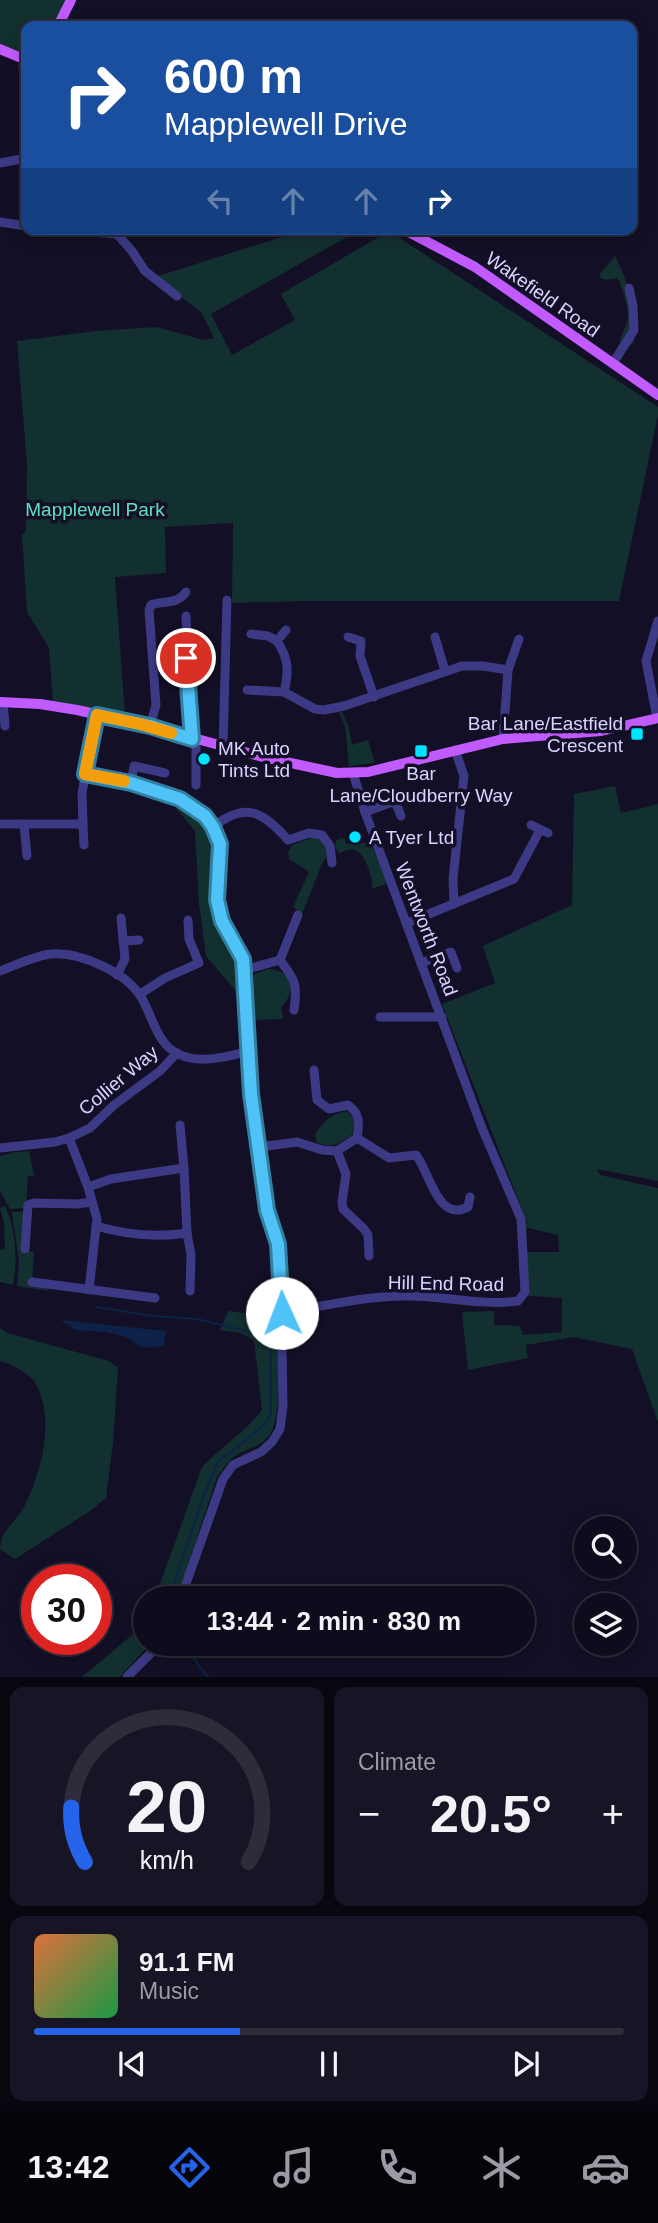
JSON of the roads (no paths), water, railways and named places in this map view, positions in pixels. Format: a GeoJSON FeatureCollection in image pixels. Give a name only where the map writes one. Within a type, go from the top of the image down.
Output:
{"type":"FeatureCollection","features":[{"type":"Feature","properties":{"kind":"main road"},"geometry":{"type":"LineString","coordinates":[[60,21],[71,0]]}},
{"type":"Feature","properties":{"kind":"main road"},"geometry":{"type":"LineString","coordinates":[[0,49],[21,61]]}},
{"type":"Feature","properties":{"kind":"main road","name":"Wakefield Road"},"geometry":{"type":"LineString","coordinates":[[414,235],[475,267],[658,395]]}},
{"type":"Feature","properties":{"kind":"main road"},"geometry":{"type":"LineString","coordinates":[[2,702],[40,704],[97,715],[327,771],[353,773],[503,739],[601,731],[658,718]]}},
{"type":"Feature","properties":{"kind":"street"},"geometry":{"type":"LineString","coordinates":[[0,163],[21,159]]}},
{"type":"Feature","properties":{"kind":"street"},"geometry":{"type":"LineString","coordinates":[[0,222],[21,225]]}},
{"type":"Feature","properties":{"kind":"street"},"geometry":{"type":"LineString","coordinates":[[118,235],[145,271],[177,296]]}},
{"type":"Feature","properties":{"kind":"street"},"geometry":{"type":"LineString","coordinates":[[612,363],[634,330],[629,288]]}},
{"type":"Feature","properties":{"kind":"street"},"geometry":{"type":"LineString","coordinates":[[150,726],[156,705],[150,606],[176,602],[186,592]]}},
{"type":"Feature","properties":{"kind":"street"},"geometry":{"type":"LineString","coordinates":[[223,747],[227,600]]}},
{"type":"Feature","properties":{"kind":"street"},"geometry":{"type":"LineString","coordinates":[[186,616],[196,785]]}},
{"type":"Feature","properties":{"kind":"street"},"geometry":{"type":"LineString","coordinates":[[658,621],[646,661],[658,718]]}},
{"type":"Feature","properties":{"kind":"street"},"geometry":{"type":"LineString","coordinates":[[277,641],[286,630]]}},
{"type":"Feature","properties":{"kind":"street"},"geometry":{"type":"LineString","coordinates":[[251,634],[268,636],[277,641],[283,650],[289,671],[284,692]]}},
{"type":"Feature","properties":{"kind":"street"},"geometry":{"type":"LineString","coordinates":[[348,637],[365,638],[360,656],[374,696]]}},
{"type":"Feature","properties":{"kind":"street"},"geometry":{"type":"LineString","coordinates":[[435,637],[445,671]]}},
{"type":"Feature","properties":{"kind":"street"},"geometry":{"type":"LineString","coordinates":[[503,739],[508,670],[519,639]]}},
{"type":"Feature","properties":{"kind":"street"},"geometry":{"type":"LineString","coordinates":[[247,690],[284,692],[315,709],[324,710],[344,706],[445,671],[473,665],[508,670]]}},
{"type":"Feature","properties":{"kind":"street"},"geometry":{"type":"LineString","coordinates":[[2,702],[5,726]]}},
{"type":"Feature","properties":{"kind":"street"},"geometry":{"type":"LineString","coordinates":[[84,845],[82,793],[97,715]]}},
{"type":"Feature","properties":{"kind":"street"},"geometry":{"type":"LineString","coordinates":[[454,904],[453,878],[464,776],[455,750]]}},
{"type":"Feature","properties":{"kind":"street"},"geometry":{"type":"LineString","coordinates":[[131,783],[134,766],[165,773]]}},
{"type":"Feature","properties":{"kind":"street","name":"Wentworth Road"},"geometry":{"type":"LineString","coordinates":[[353,773],[442,1017]]}},
{"type":"Feature","properties":{"kind":"street"},"geometry":{"type":"LineString","coordinates":[[85,774],[131,783],[180,799],[197,809],[213,827],[221,852],[217,888],[219,912],[243,959],[251,1094],[267,1210],[278,1244],[283,1406],[280,1429],[272,1442],[261,1452],[233,1465],[223,1479],[185,1586]]}},
{"type":"Feature","properties":{"kind":"street"},"geometry":{"type":"LineString","coordinates":[[365,812],[395,801],[401,816]]}},
{"type":"Feature","properties":{"kind":"street"},"geometry":{"type":"LineString","coordinates":[[213,827],[241,812],[256,813],[270,821],[288,839],[316,832],[322,835],[330,846],[332,863]]}},
{"type":"Feature","properties":{"kind":"street"},"geometry":{"type":"LineString","coordinates":[[0,824],[83,824]]}},
{"type":"Feature","properties":{"kind":"street"},"geometry":{"type":"LineString","coordinates":[[24,825],[27,856]]}},
{"type":"Feature","properties":{"kind":"street"},"geometry":{"type":"LineString","coordinates":[[407,923],[514,879],[540,829]]}},
{"type":"Feature","properties":{"kind":"street"},"geometry":{"type":"LineString","coordinates":[[280,960],[298,915]]}},
{"type":"Feature","properties":{"kind":"street"},"geometry":{"type":"LineString","coordinates":[[117,975],[125,958],[121,918]]}},
{"type":"Feature","properties":{"kind":"street"},"geometry":{"type":"LineString","coordinates":[[140,994],[165,978],[199,964],[189,939],[188,920]]}},
{"type":"Feature","properties":{"kind":"street"},"geometry":{"type":"LineString","coordinates":[[123,941],[139,940]]}},
{"type":"Feature","properties":{"kind":"street"},"geometry":{"type":"LineString","coordinates":[[0,971],[48,954],[65,953],[82,958],[117,975],[140,994],[162,1039],[177,1053],[195,1058],[221,1059],[248,1051]]}},
{"type":"Feature","properties":{"kind":"street"},"geometry":{"type":"LineString","coordinates":[[421,963],[451,953],[457,968]]}},
{"type":"Feature","properties":{"kind":"street"},"geometry":{"type":"LineString","coordinates":[[244,970],[280,960]]}},
{"type":"Feature","properties":{"kind":"street"},"geometry":{"type":"LineString","coordinates":[[280,960],[293,978],[297,989],[294,1010]]}},
{"type":"Feature","properties":{"kind":"street"},"geometry":{"type":"LineString","coordinates":[[380,1017],[442,1017]]}},
{"type":"Feature","properties":{"kind":"street","name":"Hill End Road"},"geometry":{"type":"LineString","coordinates":[[282,1313],[408,1296],[502,1303],[518,1301],[525,1293],[521,1219],[482,1128],[442,1017]]}},
{"type":"Feature","properties":{"kind":"street","name":"Collier Way"},"geometry":{"type":"LineString","coordinates":[[0,1148],[44,1144],[69,1138],[90,1128],[114,1105],[160,1071],[177,1053]]}},
{"type":"Feature","properties":{"kind":"street"},"geometry":{"type":"LineString","coordinates":[[259,1147],[297,1142],[322,1150],[337,1151],[356,1138],[359,1116],[348,1105],[330,1109],[317,1100],[314,1070]]}},
{"type":"Feature","properties":{"kind":"street"},"geometry":{"type":"LineString","coordinates":[[180,1125],[187,1233],[191,1255],[190,1291]]}},
{"type":"Feature","properties":{"kind":"street"},"geometry":{"type":"LineString","coordinates":[[69,1138],[97,1219],[89,1290]]}},
{"type":"Feature","properties":{"kind":"street"},"geometry":{"type":"LineString","coordinates":[[356,1138],[389,1158],[416,1155],[422,1162],[440,1203],[448,1208],[462,1210],[468,1207],[470,1197]]}},
{"type":"Feature","properties":{"kind":"street"},"geometry":{"type":"LineString","coordinates":[[337,1151],[346,1174],[343,1209],[368,1235],[369,1255]]}},
{"type":"Feature","properties":{"kind":"street"},"geometry":{"type":"LineString","coordinates":[[88,1187],[111,1179],[184,1168]]}},
{"type":"Feature","properties":{"kind":"street"},"geometry":{"type":"LineString","coordinates":[[25,1249],[28,1205],[92,1202]]}},
{"type":"Feature","properties":{"kind":"street"},"geometry":{"type":"LineString","coordinates":[[96,1226],[123,1234],[154,1237],[187,1233]]}},
{"type":"Feature","properties":{"kind":"street"},"geometry":{"type":"LineString","coordinates":[[32,1282],[155,1298]]}},
{"type":"Feature","properties":{"kind":"street"},"geometry":{"type":"LineString","coordinates":[[127,1677],[149,1656]]}},
{"type":"Feature","properties":{"kind":"water"},"geometry":{"type":"Polygon","coordinates":[[[61,1320],[166,1331],[164,1346],[143,1348],[124,1336],[75,1330],[61,1320]]]}},
{"type":"Feature","properties":{"kind":"waterway"},"geometry":{"type":"LineString","coordinates":[[96,1307],[153,1316],[197,1319],[267,1336],[271,1342],[271,1415],[261,1428],[218,1462],[173,1586]]}},
{"type":"Feature","properties":{"kind":"waterway"},"geometry":{"type":"LineString","coordinates":[[193,1656],[208,1677]]}},
{"type":"Feature","properties":{"kind":"place","name":"Bar Lane/Eastfield Crescent"},"geometry":{"type":"Point","coordinates":[637,734]}},
{"type":"Feature","properties":{"kind":"place","name":"Bar Lane/Cloudberry Way"},"geometry":{"type":"Point","coordinates":[421,751]}},
{"type":"Feature","properties":{"kind":"place","name":"MK Auto Tints Ltd"},"geometry":{"type":"Point","coordinates":[204,759]}},
{"type":"Feature","properties":{"kind":"place","name":"A Tyer Ltd"},"geometry":{"type":"Point","coordinates":[355,837]}},
{"type":"Feature","properties":{"kind":"park label","name":"Mapplewell Park"},"geometry":{"type":"Point","coordinates":[95,509]}}]}
